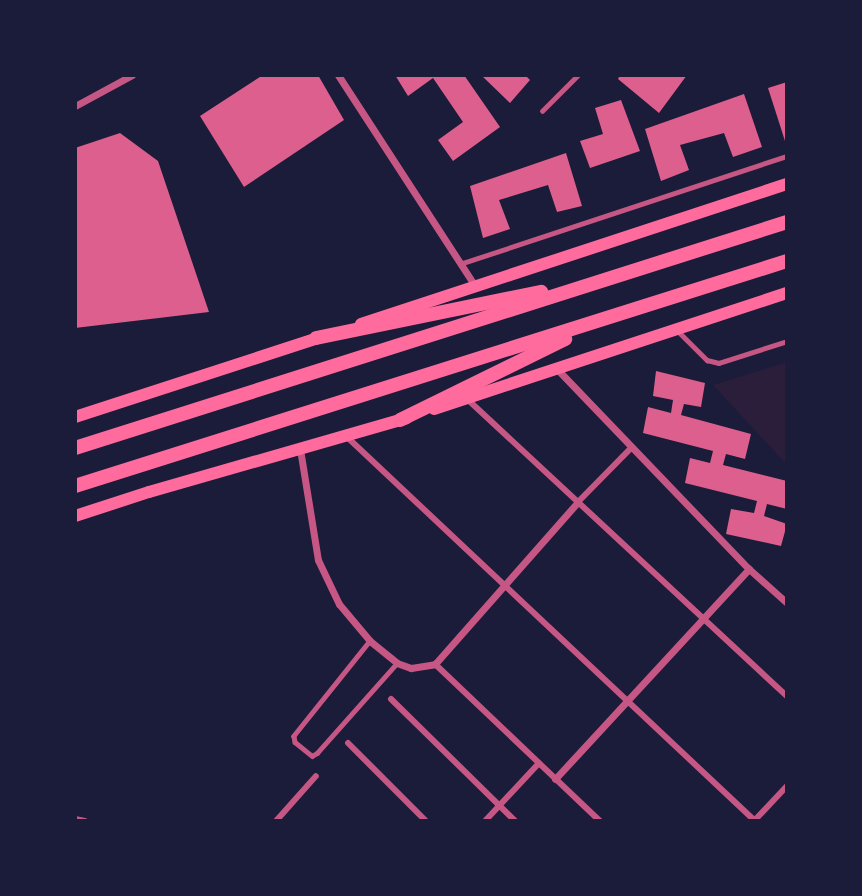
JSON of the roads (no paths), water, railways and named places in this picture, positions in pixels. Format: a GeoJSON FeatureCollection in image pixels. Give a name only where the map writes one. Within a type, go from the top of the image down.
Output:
{"type":"FeatureCollection","features":[{"type":"Feature","properties":{"kind":"main road"},"geometry":{"type":"LineString","coordinates":[[75,417],[787,184]]}},
{"type":"Feature","properties":{"kind":"main road"},"geometry":{"type":"LineString","coordinates":[[75,448],[787,222]]}},
{"type":"Feature","properties":{"kind":"main road"},"geometry":{"type":"LineString","coordinates":[[75,486],[787,261]]}},
{"type":"Feature","properties":{"kind":"main road"},"geometry":{"type":"LineString","coordinates":[[316,338],[614,277]]}},
{"type":"Feature","properties":{"kind":"main road"},"geometry":{"type":"LineString","coordinates":[[75,516],[400,420],[787,293]]}},
{"type":"Feature","properties":{"kind":"main road"},"geometry":{"type":"LineString","coordinates":[[400,420],[607,318]]}},
{"type":"Feature","properties":{"kind":"street"},"geometry":{"type":"LineString","coordinates":[[75,106],[132,75]]}},
{"type":"Feature","properties":{"kind":"street"},"geometry":{"type":"LineString","coordinates":[[338,75],[475,286]]}},
{"type":"Feature","properties":{"kind":"street"},"geometry":{"type":"LineString","coordinates":[[557,368],[749,569],[787,603]]}},
{"type":"Feature","properties":{"kind":"street"},"geometry":{"type":"LineString","coordinates":[[466,398],[787,696]]}},
{"type":"Feature","properties":{"kind":"street"},"geometry":{"type":"LineString","coordinates":[[347,436],[755,821],[787,786]]}},
{"type":"Feature","properties":{"kind":"street"},"geometry":{"type":"LineString","coordinates":[[300,449],[318,560],[339,604],[370,641],[397,663],[416,669],[435,664],[577,503],[632,447]]}},
{"type":"Feature","properties":{"kind":"street"},"geometry":{"type":"LineString","coordinates":[[555,779],[749,569]]}},
{"type":"Feature","properties":{"kind":"street"},"geometry":{"type":"LineString","coordinates":[[435,664],[600,821]]}},
{"type":"Feature","properties":{"kind":"street"},"geometry":{"type":"LineString","coordinates":[[391,699],[515,821]]}},
{"type":"Feature","properties":{"kind":"street"},"geometry":{"type":"LineString","coordinates":[[348,743],[426,821]]}},
{"type":"Feature","properties":{"kind":"street"},"geometry":{"type":"LineString","coordinates":[[485,821],[539,763]]}},
{"type":"Feature","properties":{"kind":"street"},"geometry":{"type":"LineString","coordinates":[[276,821],[316,776]]}},
{"type":"Feature","properties":{"kind":"street"},"geometry":{"type":"LineString","coordinates":[[75,819],[85,821]]}},
{"type":"Feature","properties":{"kind":"lane"},"geometry":{"type":"LineString","coordinates":[[542,111],[578,75]]}},
{"type":"Feature","properties":{"kind":"lane"},"geometry":{"type":"LineString","coordinates":[[460,264],[787,156]]}},
{"type":"Feature","properties":{"kind":"lane"},"geometry":{"type":"LineString","coordinates":[[676,329],[708,360],[719,363],[787,341]]}},
{"type":"Feature","properties":{"kind":"lane"},"geometry":{"type":"LineString","coordinates":[[370,641],[294,736],[295,742],[312,756],[397,663]]}}]}
